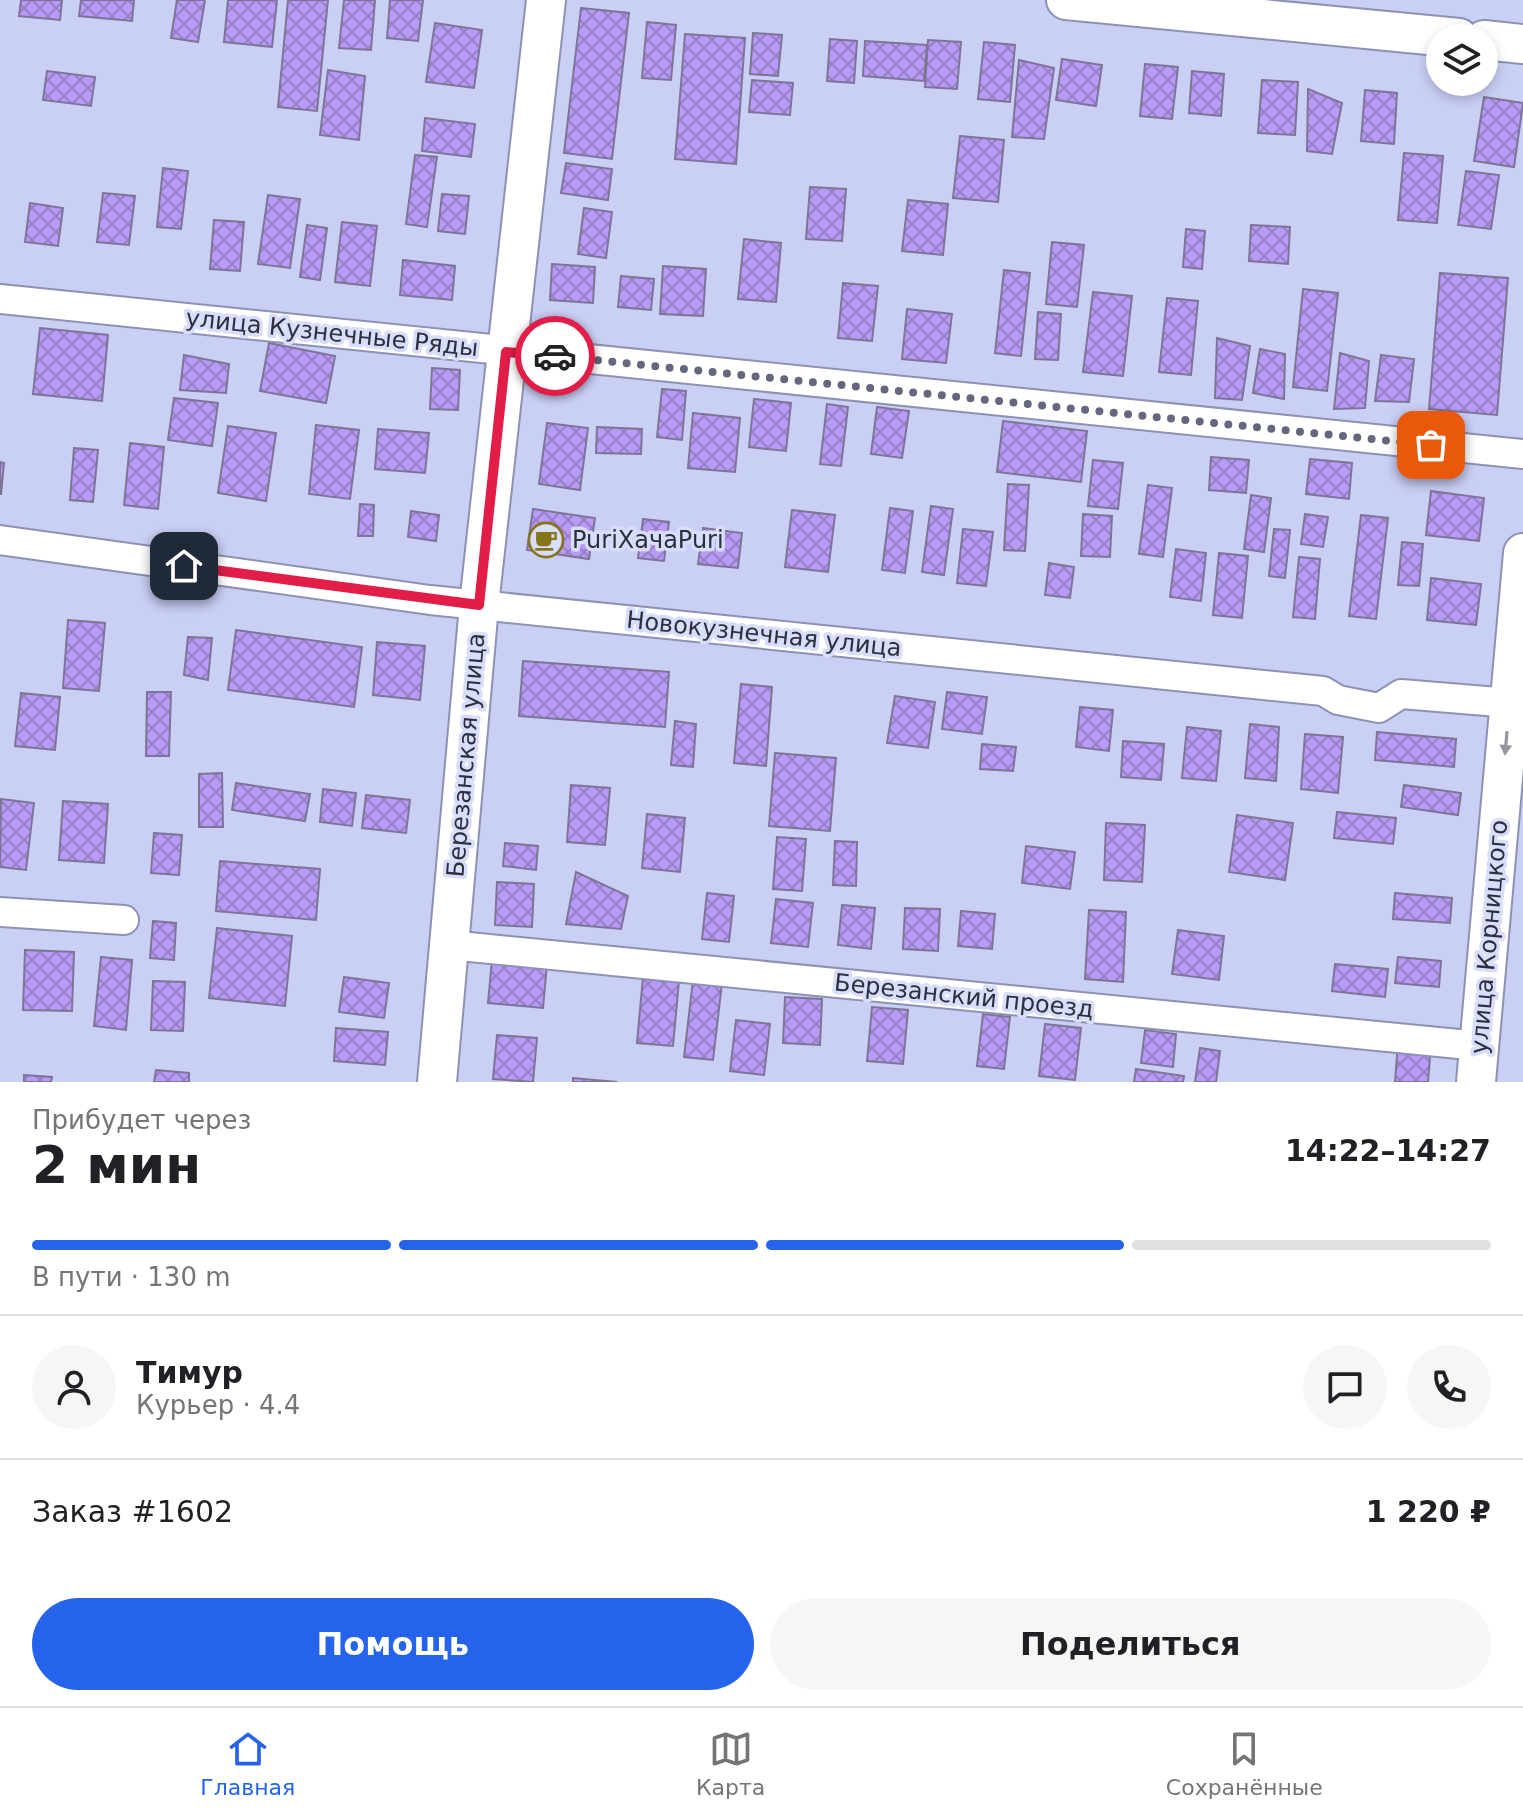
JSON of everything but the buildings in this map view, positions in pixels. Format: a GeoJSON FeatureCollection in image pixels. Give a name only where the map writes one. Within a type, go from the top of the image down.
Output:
{"type":"FeatureCollection","features":[{"type":"Feature","properties":{"kind":"street","name":"Березанская улица"},"geometry":{"type":"LineString","coordinates":[[437,1082],[479,605],[546,0]]}},
{"type":"Feature","properties":{"kind":"street"},"geometry":{"type":"LineString","coordinates":[[1066,0],[1426,35]]}},
{"type":"Feature","properties":{"kind":"street"},"geometry":{"type":"LineString","coordinates":[[1498,41],[1523,44]]}},
{"type":"Feature","properties":{"kind":"street","name":"улица Кузнечные Ряды"},"geometry":{"type":"LineString","coordinates":[[0,299],[1523,454]]}},
{"type":"Feature","properties":{"kind":"street","name":"Новокузнечная улица"},"geometry":{"type":"LineString","coordinates":[[0,540],[479,605],[1323,691],[1338,700],[1379,708],[1401,694],[1516,704]]}},
{"type":"Feature","properties":{"kind":"street","name":"улица Корницкого"},"geometry":{"type":"LineString","coordinates":[[1478,1064],[1516,704],[1523,553]]}},
{"type":"Feature","properties":{"kind":"street"},"geometry":{"type":"LineString","coordinates":[[0,912],[124,920]]}},
{"type":"Feature","properties":{"kind":"street","name":"Березанский проезд"},"geometry":{"type":"LineString","coordinates":[[449,945],[1478,1064]]}},
{"type":"Feature","properties":{"kind":"way so far"},"geometry":{"type":"LineString","coordinates":[[555,356],[1431,445]]}},
{"type":"Feature","properties":{"kind":"place","name":"PuriХачаPuri"},"geometry":{"type":"Point","coordinates":[546,540]}},
{"type":"Feature","properties":{"kind":"route"},"geometry":{"type":"LineString","coordinates":[[184,566],[479,605],[506,352],[555,356]]}}]}
